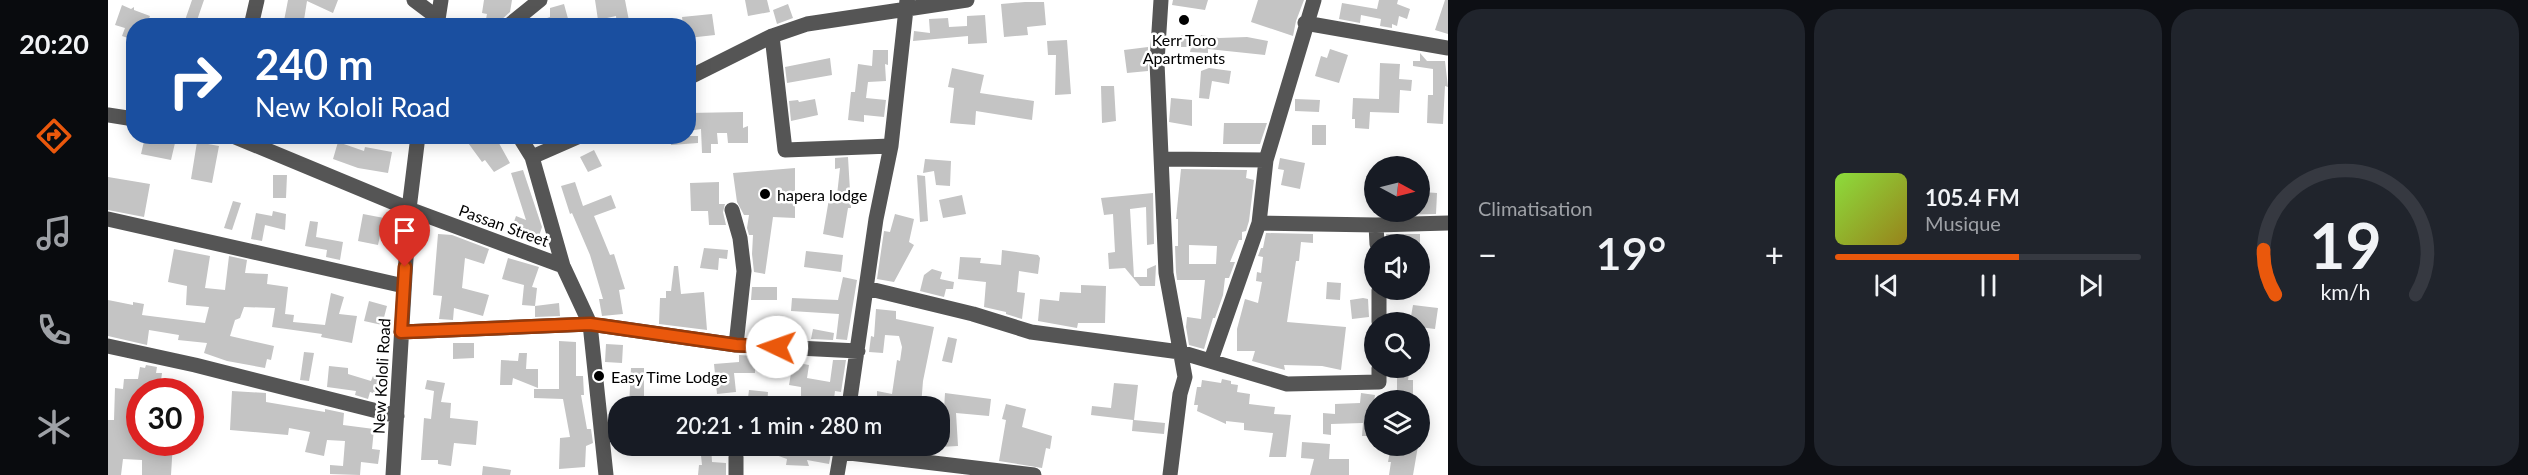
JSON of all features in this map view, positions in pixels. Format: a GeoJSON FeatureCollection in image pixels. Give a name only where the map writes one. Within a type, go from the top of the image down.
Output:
{"type":"FeatureCollection","features":[{"type":"Feature","properties":{"kind":"street"},"geometry":{"type":"LineString","coordinates":[[253,18],[257,0]]}},
{"type":"Feature","properties":{"kind":"street"},"geometry":{"type":"LineString","coordinates":[[414,0],[433,18]]}},
{"type":"Feature","properties":{"kind":"street"},"geometry":{"type":"LineString","coordinates":[[439,18],[441,0]]}},
{"type":"Feature","properties":{"kind":"street"},"geometry":{"type":"LineString","coordinates":[[518,18],[540,0]]}},
{"type":"Feature","properties":{"kind":"street"},"geometry":{"type":"LineString","coordinates":[[696,74],[772,36],[807,24],[906,4],[967,0]]}},
{"type":"Feature","properties":{"kind":"street"},"geometry":{"type":"LineString","coordinates":[[1161,0],[1157,62],[1166,273],[1185,377],[1180,394],[1170,475]]}},
{"type":"Feature","properties":{"kind":"street"},"geometry":{"type":"LineString","coordinates":[[1211,360],[1259,223],[1266,160],[1305,23],[1314,0]]}},
{"type":"Feature","properties":{"kind":"street"},"geometry":{"type":"LineString","coordinates":[[851,396],[876,219],[891,146],[906,4]]}},
{"type":"Feature","properties":{"kind":"street"},"geometry":{"type":"LineString","coordinates":[[1305,23],[1448,48]]}},
{"type":"Feature","properties":{"kind":"street"},"geometry":{"type":"LineString","coordinates":[[772,36],[785,150],[891,146]]}},
{"type":"Feature","properties":{"kind":"street"},"geometry":{"type":"LineString","coordinates":[[108,115],[126,118]]}},
{"type":"Feature","properties":{"kind":"street","name":"Passan Street"},"geometry":{"type":"LineString","coordinates":[[252,144],[409,209],[563,266]]}},
{"type":"Feature","properties":{"kind":"street","name":"New Kololi Road"},"geometry":{"type":"LineString","coordinates":[[393,475],[409,209],[417,144]]}},
{"type":"Feature","properties":{"kind":"street"},"geometry":{"type":"LineString","coordinates":[[524,144],[532,157],[563,266],[590,324],[606,475]]}},
{"type":"Feature","properties":{"kind":"street"},"geometry":{"type":"LineString","coordinates":[[532,157],[562,144]]}},
{"type":"Feature","properties":{"kind":"street"},"geometry":{"type":"LineString","coordinates":[[1162,159],[1266,160]]}},
{"type":"Feature","properties":{"kind":"street"},"geometry":{"type":"LineString","coordinates":[[732,210],[740,238],[744,271],[736,345]]}},
{"type":"Feature","properties":{"kind":"street"},"geometry":{"type":"LineString","coordinates":[[108,219],[404,286]]}},
{"type":"Feature","properties":{"kind":"street"},"geometry":{"type":"LineString","coordinates":[[1259,223],[1376,225],[1448,223]]}},
{"type":"Feature","properties":{"kind":"street"},"geometry":{"type":"LineString","coordinates":[[1376,225],[1376,234]]}},
{"type":"Feature","properties":{"kind":"street"},"geometry":{"type":"LineString","coordinates":[[866,288],[973,314],[1031,332],[1180,352],[1287,384],[1379,382],[1379,378]]}},
{"type":"Feature","properties":{"kind":"street"},"geometry":{"type":"LineString","coordinates":[[401,332],[590,324],[736,345],[858,351]]}},
{"type":"Feature","properties":{"kind":"street"},"geometry":{"type":"LineString","coordinates":[[108,346],[195,365],[397,416]]}},
{"type":"Feature","properties":{"kind":"street"},"geometry":{"type":"LineString","coordinates":[[837,475],[841,456]]}},
{"type":"Feature","properties":{"kind":"street"},"geometry":{"type":"LineString","coordinates":[[894,456],[1034,475]]}},
{"type":"Feature","properties":{"kind":"street"},"geometry":{"type":"LineString","coordinates":[[736,457],[736,475]]}},
{"type":"Feature","properties":{"kind":"building"},"geometry":{"type":"Polygon","coordinates":[[[192,0],[204,0],[198,18],[186,18],[192,0]]]}},
{"type":"Feature","properties":{"kind":"building"},"geometry":{"type":"Polygon","coordinates":[[[288,0],[338,0],[333,13],[307,1],[304,18],[285,18],[288,0]]]}},
{"type":"Feature","properties":{"kind":"building"},"geometry":{"type":"Polygon","coordinates":[[[484,0],[512,0],[510,12],[503,18],[486,18],[487,14],[482,13],[484,0]]]}},
{"type":"Feature","properties":{"kind":"building"},"geometry":{"type":"Polygon","coordinates":[[[595,0],[625,0],[628,18],[616,18],[616,16],[598,18],[595,0]]]}},
{"type":"Feature","properties":{"kind":"building"},"geometry":{"type":"Polygon","coordinates":[[[745,0],[767,0],[770,12],[748,16],[745,0]]]}},
{"type":"Feature","properties":{"kind":"building"},"geometry":{"type":"Polygon","coordinates":[[[1173,0],[1208,0],[1205,10],[1172,5],[1173,0]]]}},
{"type":"Feature","properties":{"kind":"building"},"geometry":{"type":"Polygon","coordinates":[[[1258,0],[1304,0],[1293,36],[1251,22],[1258,0]]]}},
{"type":"Feature","properties":{"kind":"building"},"geometry":{"type":"Polygon","coordinates":[[[1379,0],[1398,0],[1397,4],[1410,9],[1407,19],[1399,16],[1397,26],[1392,24],[1392,28],[1380,26],[1381,19],[1361,15],[1360,23],[1339,19],[1342,3],[1377,9],[1379,0]]]}},
{"type":"Feature","properties":{"kind":"building"},"geometry":{"type":"Polygon","coordinates":[[[1445,0],[1448,0],[1448,34],[1435,30],[1445,0]]]}},
{"type":"Feature","properties":{"kind":"building"},"geometry":{"type":"Polygon","coordinates":[[[1044,2],[1046,25],[1027,27],[1028,35],[1004,37],[1001,4],[1044,2]]]}},
{"type":"Feature","properties":{"kind":"building"},"geometry":{"type":"Polygon","coordinates":[[[564,4],[568,18],[547,18],[550,17],[550,8],[564,4]]]}},
{"type":"Feature","properties":{"kind":"building"},"geometry":{"type":"Polygon","coordinates":[[[788,4],[793,18],[777,24],[773,10],[788,4]]]}},
{"type":"Feature","properties":{"kind":"building"},"geometry":{"type":"Polygon","coordinates":[[[122,5],[131,9],[134,7],[134,10],[150,16],[149,18],[126,18],[126,37],[122,36],[125,28],[115,25],[122,5]]]}},
{"type":"Feature","properties":{"kind":"building"},"geometry":{"type":"Polygon","coordinates":[[[712,14],[715,35],[696,37],[696,18],[682,17],[712,14]]]}},
{"type":"Feature","properties":{"kind":"building"},"geometry":{"type":"Polygon","coordinates":[[[985,15],[987,43],[968,44],[968,36],[913,41],[914,31],[930,33],[929,19],[948,18],[949,27],[967,26],[967,16],[985,15]]]}},
{"type":"Feature","properties":{"kind":"building"},"geometry":{"type":"Polygon","coordinates":[[[1181,35],[1200,38],[1201,35],[1219,38],[1247,37],[1268,41],[1265,55],[1208,49],[1208,53],[1190,52],[1191,47],[1179,47],[1181,35]]]}},
{"type":"Feature","properties":{"kind":"building"},"geometry":{"type":"Polygon","coordinates":[[[1067,40],[1071,94],[1055,95],[1056,55],[1048,55],[1047,41],[1067,40]]]}},
{"type":"Feature","properties":{"kind":"building"},"geometry":{"type":"Polygon","coordinates":[[[1148,47],[1148,71],[1127,73],[1124,50],[1148,47]]]}},
{"type":"Feature","properties":{"kind":"building"},"geometry":{"type":"Polygon","coordinates":[[[1330,49],[1348,55],[1339,83],[1315,76],[1321,56],[1327,58],[1330,49]]]}},
{"type":"Feature","properties":{"kind":"building"},"geometry":{"type":"Polygon","coordinates":[[[873,50],[888,50],[888,65],[885,64],[886,81],[868,82],[866,98],[886,100],[884,117],[864,115],[864,122],[848,120],[851,92],[855,92],[858,64],[872,66],[873,50]]]}},
{"type":"Feature","properties":{"kind":"building"},"geometry":{"type":"Polygon","coordinates":[[[1420,53],[1427,61],[1445,61],[1448,87],[1445,86],[1443,124],[1427,123],[1428,95],[1433,95],[1433,69],[1413,66],[1413,61],[1420,61],[1420,53]]]}},
{"type":"Feature","properties":{"kind":"building"},"geometry":{"type":"Polygon","coordinates":[[[830,58],[832,75],[787,83],[785,67],[830,58]]]}},
{"type":"Feature","properties":{"kind":"building"},"geometry":{"type":"Polygon","coordinates":[[[1380,63],[1400,64],[1399,79],[1412,80],[1411,91],[1400,90],[1399,113],[1370,112],[1369,129],[1355,128],[1355,119],[1352,119],[1353,98],[1379,99],[1380,63]]]}},
{"type":"Feature","properties":{"kind":"building"},"geometry":{"type":"Polygon","coordinates":[[[952,68],[984,75],[980,93],[1034,101],[1032,120],[976,111],[975,125],[950,123],[954,88],[948,87],[952,68]]]}},
{"type":"Feature","properties":{"kind":"building"},"geometry":{"type":"Polygon","coordinates":[[[1209,68],[1231,71],[1229,84],[1212,81],[1209,99],[1199,98],[1201,71],[1209,68]]]}},
{"type":"Feature","properties":{"kind":"building"},"geometry":{"type":"Polygon","coordinates":[[[1101,86],[1114,86],[1116,121],[1102,123],[1101,86]]]}},
{"type":"Feature","properties":{"kind":"building"},"geometry":{"type":"Polygon","coordinates":[[[1171,98],[1192,100],[1192,126],[1169,122],[1171,98]]]}},
{"type":"Feature","properties":{"kind":"building"},"geometry":{"type":"Polygon","coordinates":[[[815,99],[818,115],[791,121],[789,101],[815,99]]]}},
{"type":"Feature","properties":{"kind":"building"},"geometry":{"type":"Polygon","coordinates":[[[1295,99],[1320,100],[1319,112],[1295,111],[1295,99]]]}},
{"type":"Feature","properties":{"kind":"building"},"geometry":{"type":"Polygon","coordinates":[[[743,112],[743,128],[748,126],[748,143],[728,143],[727,133],[717,133],[718,144],[711,144],[711,153],[702,153],[701,129],[696,130],[696,113],[743,112]]]}},
{"type":"Feature","properties":{"kind":"building"},"geometry":{"type":"Polygon","coordinates":[[[1224,123],[1267,123],[1260,144],[1223,144],[1224,123]]]}},
{"type":"Feature","properties":{"kind":"building"},"geometry":{"type":"Polygon","coordinates":[[[1312,125],[1326,125],[1326,145],[1312,145],[1312,125]]]}},
{"type":"Feature","properties":{"kind":"building"},"geometry":{"type":"Polygon","coordinates":[[[143,144],[175,144],[171,160],[141,154],[143,144]]]}},
{"type":"Feature","properties":{"kind":"building"},"geometry":{"type":"Polygon","coordinates":[[[197,144],[219,146],[212,183],[191,179],[197,144]]]}},
{"type":"Feature","properties":{"kind":"building"},"geometry":{"type":"Polygon","coordinates":[[[337,144],[364,151],[365,147],[392,152],[388,173],[358,168],[333,159],[337,144]]]}},
{"type":"Feature","properties":{"kind":"building"},"geometry":{"type":"Polygon","coordinates":[[[469,144],[499,144],[510,163],[494,172],[485,160],[482,162],[469,144]]]}},
{"type":"Feature","properties":{"kind":"building"},"geometry":{"type":"Polygon","coordinates":[[[594,150],[602,166],[588,172],[580,157],[594,150]]]}},
{"type":"Feature","properties":{"kind":"building"},"geometry":{"type":"Polygon","coordinates":[[[848,157],[851,208],[848,208],[843,238],[823,234],[830,193],[837,195],[840,168],[835,169],[835,158],[848,157]]]}},
{"type":"Feature","properties":{"kind":"building"},"geometry":{"type":"Polygon","coordinates":[[[1280,158],[1305,163],[1300,189],[1281,185],[1284,170],[1278,169],[1280,158]]]}},
{"type":"Feature","properties":{"kind":"building"},"geometry":{"type":"Polygon","coordinates":[[[925,159],[951,161],[950,186],[936,185],[934,171],[923,173],[925,159]]]}},
{"type":"Feature","properties":{"kind":"building","name":"hapera lodge"},"geometry":{"type":"Polygon","coordinates":[[[795,168],[795,218],[773,217],[765,274],[754,272],[753,235],[749,235],[747,228],[749,215],[744,215],[737,202],[733,173],[795,168]]]}},
{"type":"Feature","properties":{"kind":"building"},"geometry":{"type":"Polygon","coordinates":[[[1181,169],[1247,170],[1246,178],[1254,180],[1249,221],[1230,262],[1235,262],[1229,278],[1225,278],[1223,295],[1204,349],[1189,345],[1186,327],[1187,317],[1201,319],[1205,280],[1177,280],[1175,246],[1178,246],[1178,219],[1176,219],[1181,169]],[[1189,245],[1189,264],[1216,264],[1217,246],[1189,245]]]}},
{"type":"Feature","properties":{"kind":"building"},"geometry":{"type":"Polygon","coordinates":[[[523,170],[542,227],[537,242],[510,233],[516,216],[526,220],[511,173],[523,170]]]}},
{"type":"Feature","properties":{"kind":"building"},"geometry":{"type":"Polygon","coordinates":[[[273,175],[287,175],[286,198],[273,198],[273,175]]]}},
{"type":"Feature","properties":{"kind":"building"},"geometry":{"type":"Polygon","coordinates":[[[917,175],[925,176],[928,221],[920,222],[917,175]]]}},
{"type":"Feature","properties":{"kind":"building"},"geometry":{"type":"Polygon","coordinates":[[[108,177],[150,184],[144,217],[108,210],[108,177]]]}},
{"type":"Feature","properties":{"kind":"building"},"geometry":{"type":"Polygon","coordinates":[[[575,182],[583,206],[611,195],[616,208],[594,216],[610,255],[614,254],[625,289],[619,290],[623,314],[602,316],[599,299],[603,299],[590,255],[572,213],[570,214],[561,186],[575,182]]]}},
{"type":"Feature","properties":{"kind":"building"},"geometry":{"type":"Polygon","coordinates":[[[719,182],[719,204],[725,204],[723,212],[726,225],[709,225],[708,211],[691,211],[690,183],[719,182]]]}},
{"type":"Feature","properties":{"kind":"building"},"geometry":{"type":"Polygon","coordinates":[[[1430,192],[1437,193],[1436,214],[1430,214],[1430,192]]]}},
{"type":"Feature","properties":{"kind":"building"},"geometry":{"type":"Polygon","coordinates":[[[1153,193],[1154,244],[1147,245],[1146,207],[1130,209],[1134,277],[1147,277],[1147,269],[1156,265],[1155,286],[1140,286],[1125,268],[1109,269],[1108,253],[1115,252],[1113,214],[1104,215],[1101,198],[1153,193]]]}},
{"type":"Feature","properties":{"kind":"building"},"geometry":{"type":"Polygon","coordinates":[[[962,195],[966,214],[943,218],[939,200],[962,195]]]}},
{"type":"Feature","properties":{"kind":"building"},"geometry":{"type":"Polygon","coordinates":[[[233,201],[241,203],[232,230],[224,228],[233,201]]]}},
{"type":"Feature","properties":{"kind":"building"},"geometry":{"type":"Polygon","coordinates":[[[273,211],[286,214],[285,230],[265,225],[262,241],[251,239],[256,213],[272,216],[273,211]]]}},
{"type":"Feature","properties":{"kind":"building"},"geometry":{"type":"Polygon","coordinates":[[[363,214],[384,218],[378,245],[358,241],[363,214]]]}},
{"type":"Feature","properties":{"kind":"building"},"geometry":{"type":"Polygon","coordinates":[[[895,214],[914,219],[909,242],[914,245],[894,282],[877,279],[884,231],[890,232],[895,214]]]}},
{"type":"Feature","properties":{"kind":"building"},"geometry":{"type":"Polygon","coordinates":[[[310,221],[318,222],[316,237],[343,242],[340,260],[326,257],[327,250],[305,246],[310,221]]]}},
{"type":"Feature","properties":{"kind":"building"},"geometry":{"type":"Polygon","coordinates":[[[1266,233],[1313,234],[1313,243],[1301,242],[1287,322],[1346,327],[1341,370],[1322,366],[1284,365],[1285,370],[1252,361],[1255,351],[1237,351],[1237,329],[1245,299],[1258,303],[1262,282],[1256,281],[1257,272],[1261,273],[1263,257],[1258,256],[1263,248],[1266,233]]]}},
{"type":"Feature","properties":{"kind":"building"},"geometry":{"type":"Polygon","coordinates":[[[438,234],[452,235],[489,249],[484,264],[465,258],[462,288],[489,295],[483,316],[454,308],[453,320],[439,319],[442,296],[433,295],[438,234]]]}},
{"type":"Feature","properties":{"kind":"building"},"geometry":{"type":"Polygon","coordinates":[[[704,248],[728,250],[727,259],[719,258],[718,270],[700,268],[704,248]]]}},
{"type":"Feature","properties":{"kind":"building"},"geometry":{"type":"Polygon","coordinates":[[[174,249],[210,256],[205,288],[225,290],[229,256],[247,260],[245,273],[268,274],[267,284],[288,287],[285,314],[294,315],[293,322],[325,325],[331,293],[344,297],[339,314],[357,316],[352,343],[321,337],[322,334],[272,327],[275,308],[244,307],[240,318],[235,320],[230,336],[274,346],[271,360],[267,359],[265,368],[227,361],[204,353],[207,343],[178,340],[179,335],[149,330],[147,345],[108,336],[108,300],[133,305],[133,302],[144,304],[142,315],[205,323],[209,307],[186,305],[187,286],[168,282],[174,249]]]}},
{"type":"Feature","properties":{"kind":"building"},"geometry":{"type":"Polygon","coordinates":[[[1002,250],[1038,255],[1040,258],[1038,274],[1019,271],[1017,292],[1025,293],[1022,319],[1006,314],[1006,312],[984,307],[986,282],[958,279],[960,257],[981,258],[980,263],[1001,265],[1002,250]]]}},
{"type":"Feature","properties":{"kind":"building"},"geometry":{"type":"Polygon","coordinates":[[[806,251],[843,255],[841,272],[804,267],[806,251]]]}},
{"type":"Feature","properties":{"kind":"building"},"geometry":{"type":"Polygon","coordinates":[[[508,258],[539,267],[532,287],[537,288],[535,306],[522,305],[524,285],[502,279],[508,258]]]}},
{"type":"Feature","properties":{"kind":"building"},"geometry":{"type":"Polygon","coordinates":[[[674,266],[678,266],[681,294],[704,292],[707,330],[659,324],[660,298],[666,298],[666,291],[671,291],[674,266]]]}},
{"type":"Feature","properties":{"kind":"building"},"geometry":{"type":"Polygon","coordinates":[[[932,269],[942,272],[940,279],[954,282],[953,289],[946,289],[944,297],[920,291],[924,275],[932,269]]]}},
{"type":"Feature","properties":{"kind":"building"},"geometry":{"type":"Polygon","coordinates":[[[843,277],[857,280],[847,340],[836,339],[839,314],[791,311],[792,298],[838,300],[843,277]]]}},
{"type":"Feature","properties":{"kind":"building"},"geometry":{"type":"Polygon","coordinates":[[[1327,282],[1341,283],[1340,300],[1326,299],[1327,282]]]}},
{"type":"Feature","properties":{"kind":"building"},"geometry":{"type":"Polygon","coordinates":[[[1081,285],[1106,286],[1105,323],[1078,323],[1077,328],[1038,321],[1040,299],[1059,301],[1060,292],[1081,293],[1081,285]]]}},
{"type":"Feature","properties":{"kind":"building"},"geometry":{"type":"Polygon","coordinates":[[[752,287],[777,287],[777,300],[751,300],[752,287]]]}},
{"type":"Feature","properties":{"kind":"building"},"geometry":{"type":"Polygon","coordinates":[[[1363,298],[1368,300],[1369,312],[1364,312],[1364,318],[1352,319],[1350,300],[1363,298]]]}},
{"type":"Feature","properties":{"kind":"building"},"geometry":{"type":"Polygon","coordinates":[[[369,301],[387,306],[382,325],[364,321],[369,301]]]}},
{"type":"Feature","properties":{"kind":"building"},"geometry":{"type":"Polygon","coordinates":[[[559,303],[560,316],[535,317],[535,306],[559,303]]]}},
{"type":"Feature","properties":{"kind":"building"},"geometry":{"type":"Polygon","coordinates":[[[1413,305],[1438,308],[1435,329],[1430,328],[1430,312],[1412,312],[1413,305]]]}},
{"type":"Feature","properties":{"kind":"building"},"geometry":{"type":"Polygon","coordinates":[[[876,309],[896,311],[896,319],[934,327],[922,396],[877,396],[877,391],[892,394],[897,360],[900,361],[902,347],[899,336],[885,335],[883,353],[869,352],[871,336],[874,337],[876,309]]]}},
{"type":"Feature","properties":{"kind":"building"},"geometry":{"type":"Polygon","coordinates":[[[813,329],[834,333],[833,340],[811,339],[813,329]]]}},
{"type":"Feature","properties":{"kind":"building"},"geometry":{"type":"Polygon","coordinates":[[[948,337],[957,339],[952,363],[942,361],[948,337]]]}},
{"type":"Feature","properties":{"kind":"building"},"geometry":{"type":"Polygon","coordinates":[[[559,341],[576,342],[576,376],[583,376],[584,395],[581,395],[587,429],[591,429],[593,443],[586,446],[585,467],[559,469],[560,438],[570,437],[563,399],[534,398],[534,389],[559,389],[559,341]]]}},
{"type":"Feature","properties":{"kind":"building"},"geometry":{"type":"Polygon","coordinates":[[[453,343],[474,343],[474,358],[453,359],[453,343]]]}},
{"type":"Feature","properties":{"kind":"building"},"geometry":{"type":"Polygon","coordinates":[[[606,344],[623,345],[622,363],[605,362],[606,344]]]}},
{"type":"Feature","properties":{"kind":"building"},"geometry":{"type":"Polygon","coordinates":[[[304,352],[314,353],[309,381],[300,380],[304,352]]]}},
{"type":"Feature","properties":{"kind":"building"},"geometry":{"type":"Polygon","coordinates":[[[519,353],[527,353],[526,369],[538,369],[538,388],[513,378],[512,385],[500,385],[501,360],[518,361],[519,353]]]}},
{"type":"Feature","properties":{"kind":"building"},"geometry":{"type":"Polygon","coordinates":[[[739,355],[755,356],[755,373],[734,373],[736,392],[717,394],[714,364],[739,362],[739,355]]]}},
{"type":"Feature","properties":{"kind":"building"},"geometry":{"type":"Polygon","coordinates":[[[833,360],[846,360],[841,392],[835,391],[834,396],[801,396],[801,387],[789,385],[793,362],[809,365],[807,378],[830,382],[833,360]]]}},
{"type":"Feature","properties":{"kind":"building"},"geometry":{"type":"Polygon","coordinates":[[[146,365],[157,367],[156,373],[162,373],[161,378],[138,378],[140,367],[145,368],[146,365]]]}},
{"type":"Feature","properties":{"kind":"building"},"geometry":{"type":"Polygon","coordinates":[[[329,366],[348,368],[348,374],[371,381],[373,376],[388,381],[383,396],[370,392],[368,399],[355,395],[356,391],[327,387],[329,366]]]}},
{"type":"Feature","properties":{"kind":"building"},"geometry":{"type":"Polygon","coordinates":[[[631,368],[644,368],[644,396],[630,396],[631,368]]]}},
{"type":"Feature","properties":{"kind":"building"},"geometry":{"type":"Polygon","coordinates":[[[1397,378],[1413,380],[1413,390],[1397,390],[1397,378]]]}},
{"type":"Feature","properties":{"kind":"building"},"geometry":{"type":"Polygon","coordinates":[[[124,379],[126,379],[126,456],[172,456],[171,475],[142,475],[142,460],[123,459],[121,475],[108,475],[108,420],[114,420],[115,388],[123,389],[124,379]]]}},
{"type":"Feature","properties":{"kind":"building"},"geometry":{"type":"Polygon","coordinates":[[[1222,379],[1238,385],[1237,392],[1250,394],[1249,404],[1275,407],[1274,414],[1291,415],[1286,457],[1269,457],[1273,433],[1244,430],[1244,423],[1226,421],[1226,424],[1197,411],[1198,405],[1194,405],[1197,387],[1201,387],[1202,380],[1221,383],[1222,379]]]}},
{"type":"Feature","properties":{"kind":"building"},"geometry":{"type":"Polygon","coordinates":[[[427,380],[445,383],[441,402],[451,403],[450,418],[478,421],[476,445],[454,443],[451,466],[438,464],[438,460],[421,460],[424,418],[431,419],[434,391],[425,389],[427,380]]]}},
{"type":"Feature","properties":{"kind":"building"},"geometry":{"type":"Polygon","coordinates":[[[1114,383],[1138,385],[1134,420],[1165,423],[1164,434],[1132,431],[1133,420],[1091,415],[1092,406],[1111,408],[1114,383]]]}},
{"type":"Feature","properties":{"kind":"building"},"geometry":{"type":"Polygon","coordinates":[[[749,390],[768,392],[768,396],[748,396],[749,390]]]}},
{"type":"Feature","properties":{"kind":"building"},"geometry":{"type":"Polygon","coordinates":[[[232,391],[266,393],[266,402],[344,413],[343,425],[374,429],[372,449],[380,450],[378,464],[361,462],[360,475],[330,474],[330,465],[343,466],[345,441],[327,440],[324,456],[305,452],[310,432],[289,428],[288,435],[230,430],[232,391]]]}},
{"type":"Feature","properties":{"kind":"building"},"geometry":{"type":"Polygon","coordinates":[[[945,393],[991,399],[989,416],[956,413],[958,446],[950,446],[950,396],[945,396],[945,393]]]}},
{"type":"Feature","properties":{"kind":"building"},"geometry":{"type":"Polygon","coordinates":[[[1361,393],[1364,393],[1364,436],[1362,436],[1363,423],[1331,424],[1331,435],[1323,434],[1323,413],[1335,414],[1335,404],[1360,403],[1361,393]]]}},
{"type":"Feature","properties":{"kind":"building"},"geometry":{"type":"Polygon","coordinates":[[[1006,404],[1026,409],[1022,427],[1052,436],[1050,449],[1046,448],[1042,468],[999,461],[1006,420],[1002,419],[1006,404]]]}},
{"type":"Feature","properties":{"kind":"building"},"geometry":{"type":"Polygon","coordinates":[[[1302,442],[1330,444],[1329,459],[1349,459],[1349,475],[1310,475],[1314,459],[1301,458],[1302,442]]]}},
{"type":"Feature","properties":{"kind":"building"},"geometry":{"type":"Polygon","coordinates":[[[701,456],[712,456],[712,462],[726,463],[726,475],[698,475],[699,465],[702,465],[701,456]]]}},
{"type":"Feature","properties":{"kind":"building"},"geometry":{"type":"Polygon","coordinates":[[[779,456],[830,456],[829,464],[807,460],[809,466],[786,465],[787,459],[779,456]]]}},
{"type":"Feature","properties":{"kind":"building"},"geometry":{"type":"Polygon","coordinates":[[[1389,456],[1416,456],[1413,475],[1389,475],[1391,462],[1388,462],[1389,456]]]}},
{"type":"Feature","properties":{"kind":"building"},"geometry":{"type":"Polygon","coordinates":[[[483,466],[511,470],[510,475],[482,475],[483,466]]]}},
{"type":"Feature","properties":{"kind":"place","name":"Kerr Toro Apartments"},"geometry":{"type":"Point","coordinates":[1184,20]}},
{"type":"Feature","properties":{"kind":"place","name":"hapera lodge"},"geometry":{"type":"Point","coordinates":[765,194]}},
{"type":"Feature","properties":{"kind":"place","name":"Easy Time Lodge"},"geometry":{"type":"Point","coordinates":[599,376]}},
{"type":"Feature","properties":{"kind":"route"},"geometry":{"type":"LineString","coordinates":[[405,267],[401,332],[590,324],[736,345],[777,347]]}}]}
